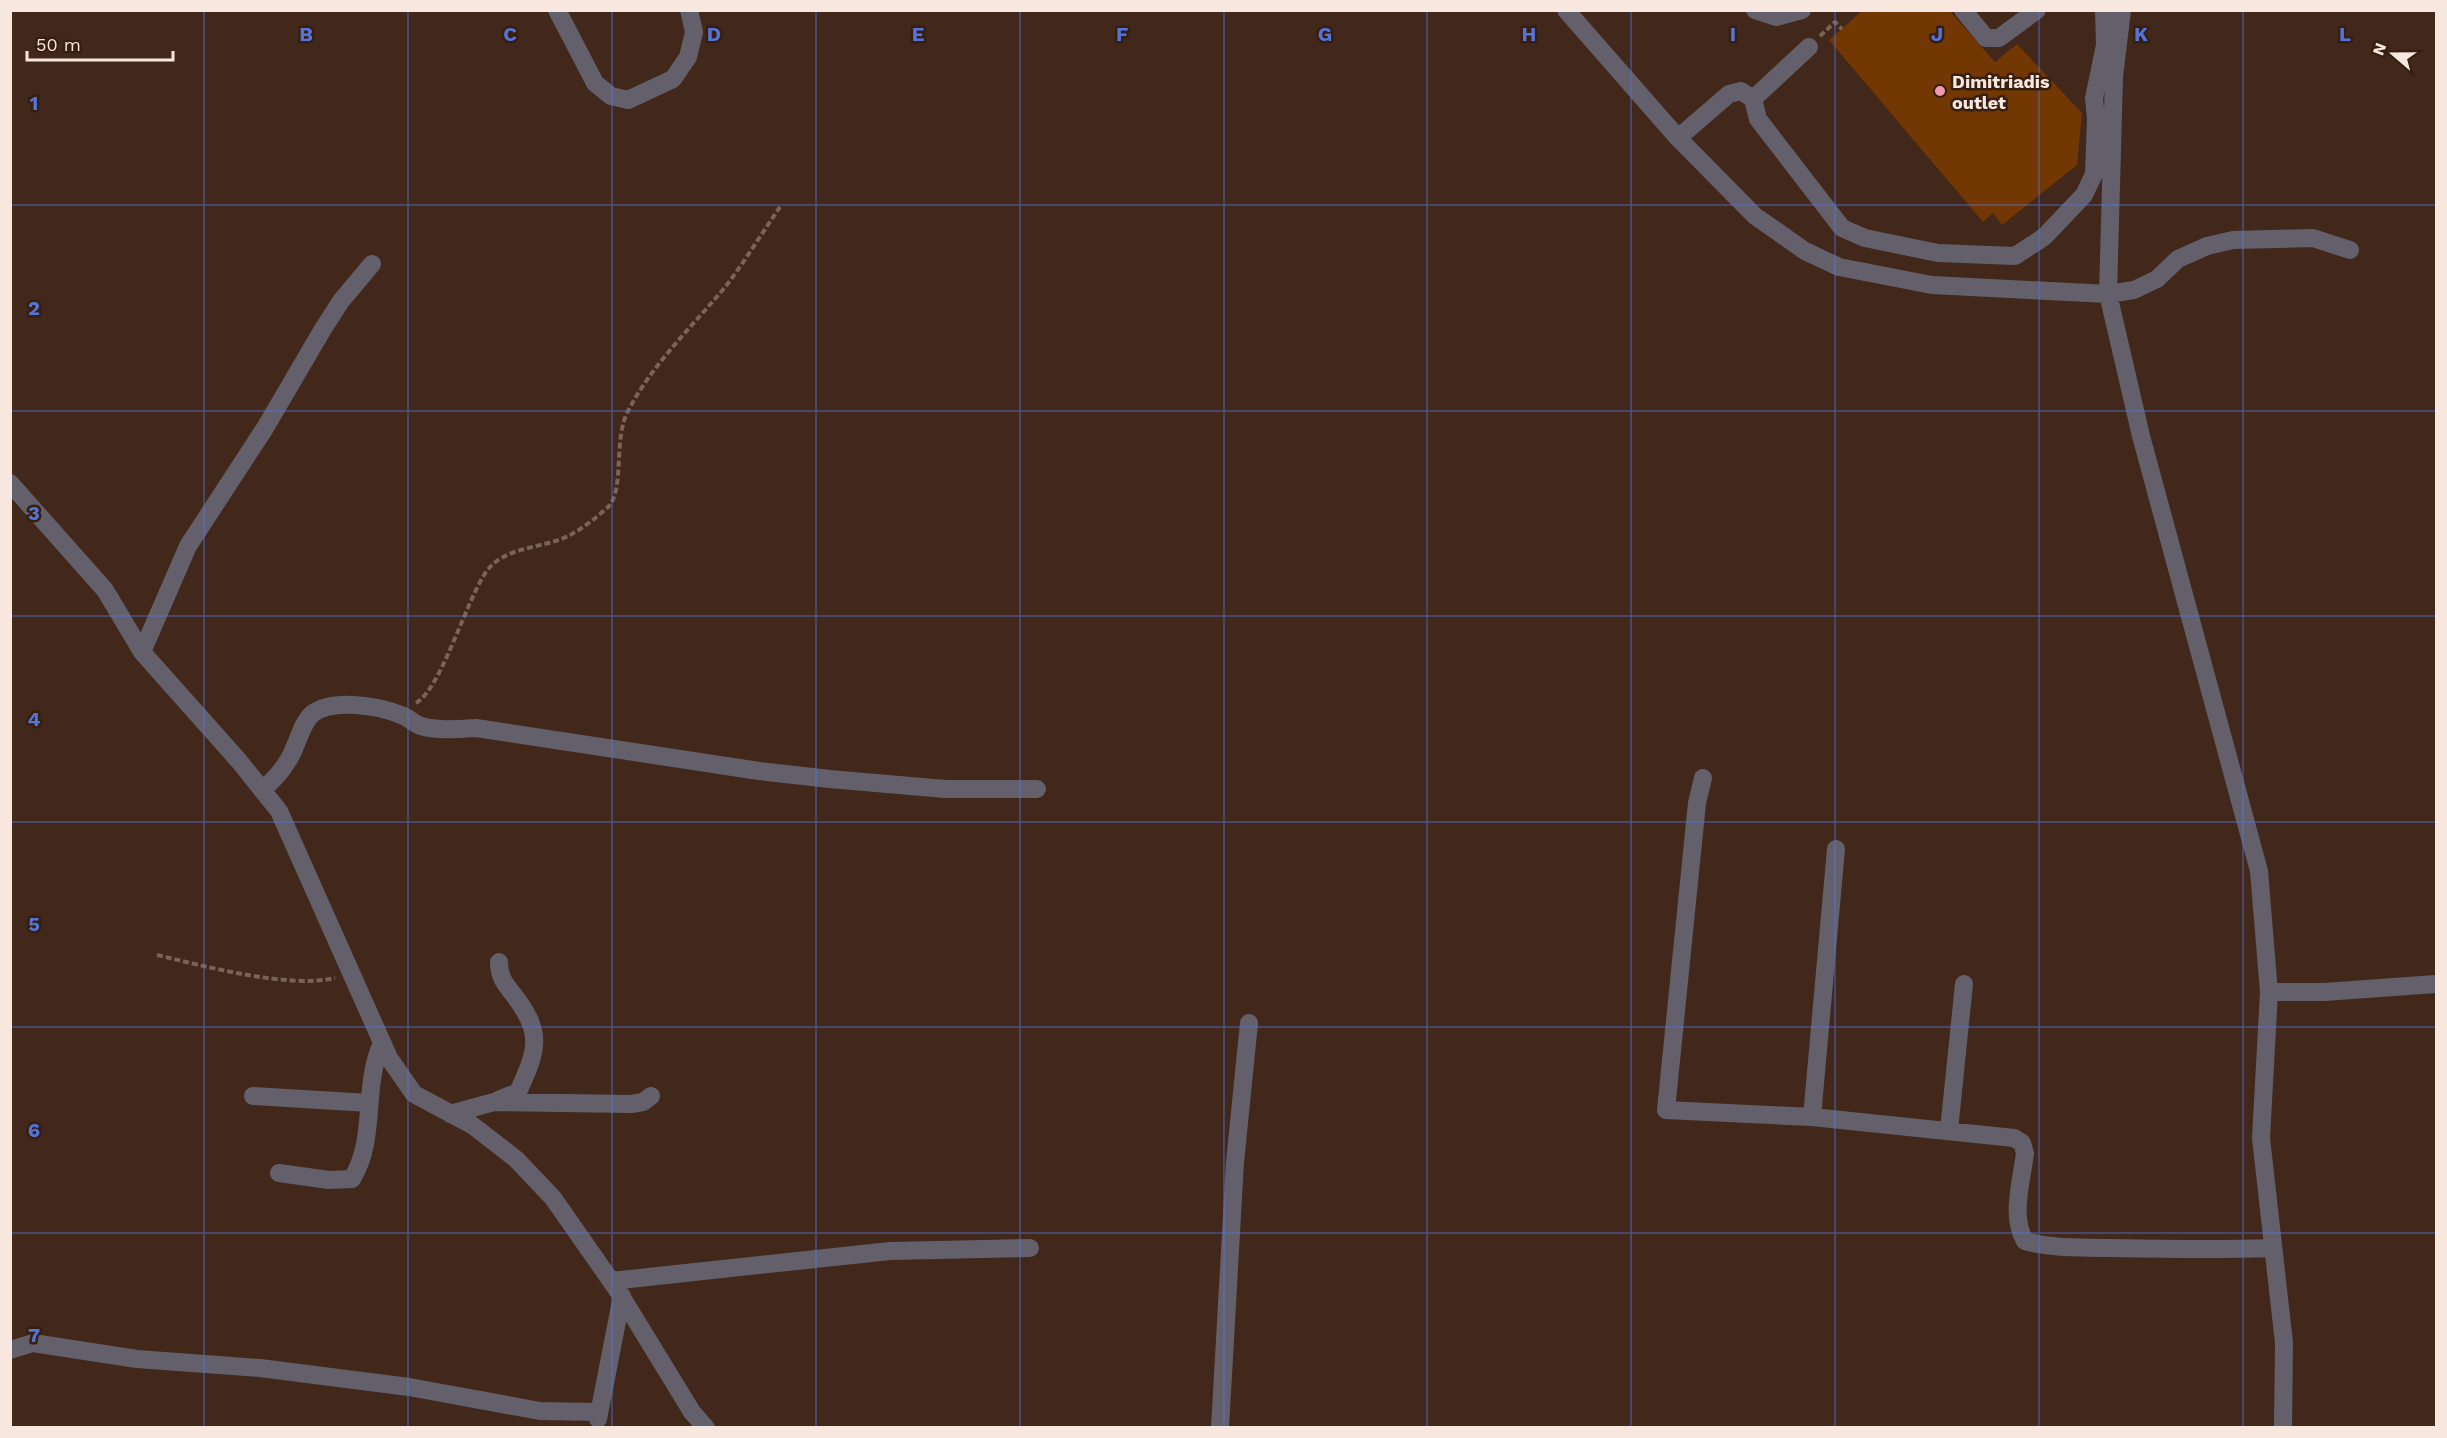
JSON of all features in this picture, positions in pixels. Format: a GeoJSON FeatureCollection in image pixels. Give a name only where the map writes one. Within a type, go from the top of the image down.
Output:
{"type":"FeatureCollection","features":[{"type":"Feature","properties":{"kind":"street"},"geometry":{"type":"LineString","coordinates":[[558,10],[595,83],[611,96],[628,100],[673,79],[688,57],[694,32],[689,10]]}},
{"type":"Feature","properties":{"kind":"street"},"geometry":{"type":"LineString","coordinates":[[1566,10],[1678,138],[1755,216],[1781,236],[1839,267],[1932,285],[2108,294],[2134,290],[2157,279],[2178,259],[2207,246],[2233,240],[2313,238],[2350,250]]}},
{"type":"Feature","properties":{"kind":"street"},"geometry":{"type":"LineString","coordinates":[[1755,10],[1776,17],[1802,10]]}},
{"type":"Feature","properties":{"kind":"street"},"geometry":{"type":"LineString","coordinates":[[1963,10],[1986,38],[1999,38],[2037,10]]}},
{"type":"Feature","properties":{"kind":"street"},"geometry":{"type":"LineString","coordinates":[[1678,138],[1729,94],[1741,91],[1753,99],[1758,119],[1842,228],[1865,238],[1938,253],[2015,256],[2044,237],[2084,195],[2094,174],[2096,119],[2094,98],[2105,45],[2104,10]]}},
{"type":"Feature","properties":{"kind":"street"},"geometry":{"type":"LineString","coordinates":[[2122,10],[2114,77],[2108,294],[2144,447],[2259,871],[2269,992],[2261,1138],[2284,1343],[2283,1428]]}},
{"type":"Feature","properties":{"kind":"street"},"geometry":{"type":"LineString","coordinates":[[1753,99],[1809,47]]}},
{"type":"Feature","properties":{"kind":"street"},"geometry":{"type":"LineString","coordinates":[[142,652],[188,546],[265,428],[341,301],[372,264]]}},
{"type":"Feature","properties":{"kind":"street"},"geometry":{"type":"LineString","coordinates":[[10,483],[105,590],[142,652],[279,811],[382,1043],[414,1094],[472,1125],[516,1159],[553,1198],[622,1296],[692,1412],[706,1428]]}},
{"type":"Feature","properties":{"kind":"street"},"geometry":{"type":"LineString","coordinates":[[262,790],[274,780],[289,759],[312,715],[326,708],[348,705],[396,713],[419,726],[431,728],[476,728],[759,771],[945,789],[1037,789]]}},
{"type":"Feature","properties":{"kind":"street"},"geometry":{"type":"LineString","coordinates":[[1703,778],[1697,803],[1666,1110],[1812,1117],[2014,1138],[2022,1143],[2025,1153],[2018,1216],[2019,1230],[2025,1241],[2083,1247],[2203,1250],[2272,1248]]}},
{"type":"Feature","properties":{"kind":"street"},"geometry":{"type":"LineString","coordinates":[[1812,1117],[1836,849]]}},
{"type":"Feature","properties":{"kind":"street"},"geometry":{"type":"LineString","coordinates":[[450,1114],[494,1102],[518,1092],[526,1074],[535,1028],[525,1010],[501,979],[499,962]]}},
{"type":"Feature","properties":{"kind":"street"},"geometry":{"type":"LineString","coordinates":[[1949,1130],[1964,984]]}},
{"type":"Feature","properties":{"kind":"street"},"geometry":{"type":"LineString","coordinates":[[2269,992],[2348,991],[2436,984]]}},
{"type":"Feature","properties":{"kind":"street"},"geometry":{"type":"LineString","coordinates":[[1220,1428],[1235,1162],[1249,1023]]}},
{"type":"Feature","properties":{"kind":"street"},"geometry":{"type":"LineString","coordinates":[[279,1173],[330,1180],[352,1179],[363,1162],[373,1062],[382,1043]]}},
{"type":"Feature","properties":{"kind":"street"},"geometry":{"type":"LineString","coordinates":[[253,1096],[369,1103]]}},
{"type":"Feature","properties":{"kind":"street"},"geometry":{"type":"LineString","coordinates":[[494,1102],[631,1104],[643,1102],[651,1096]]}},
{"type":"Feature","properties":{"kind":"street"},"geometry":{"type":"LineString","coordinates":[[611,1281],[890,1251],[1030,1248]]}},
{"type":"Feature","properties":{"kind":"street"},"geometry":{"type":"LineString","coordinates":[[10,1350],[33,1343],[137,1359],[260,1368],[409,1387],[540,1411],[598,1415],[622,1296]]}},
{"type":"Feature","properties":{"kind":"path"},"geometry":{"type":"LineString","coordinates":[[1809,47],[1835,22],[1842,29]]}},
{"type":"Feature","properties":{"kind":"path"},"geometry":{"type":"LineString","coordinates":[[396,713],[423,699],[471,598],[487,570],[496,561],[511,553],[570,536],[609,506],[617,494],[619,435],[632,404],[661,360],[727,285],[780,207]]}},
{"type":"Feature","properties":{"kind":"path"},"geometry":{"type":"LineString","coordinates":[[157,955],[273,978],[332,979],[351,973]]}},
{"type":"Feature","properties":{"kind":"building"},"geometry":{"type":"Polygon","coordinates":[[[1863,10],[1949,10],[1995,62],[2017,44],[2082,113],[2077,165],[2002,225],[1993,213],[1983,222],[1829,40],[1863,10]]]}},
{"type":"Feature","properties":{"kind":"place","name":"Dimitriadis outlet"},"geometry":{"type":"Point","coordinates":[1940,91]}}]}
